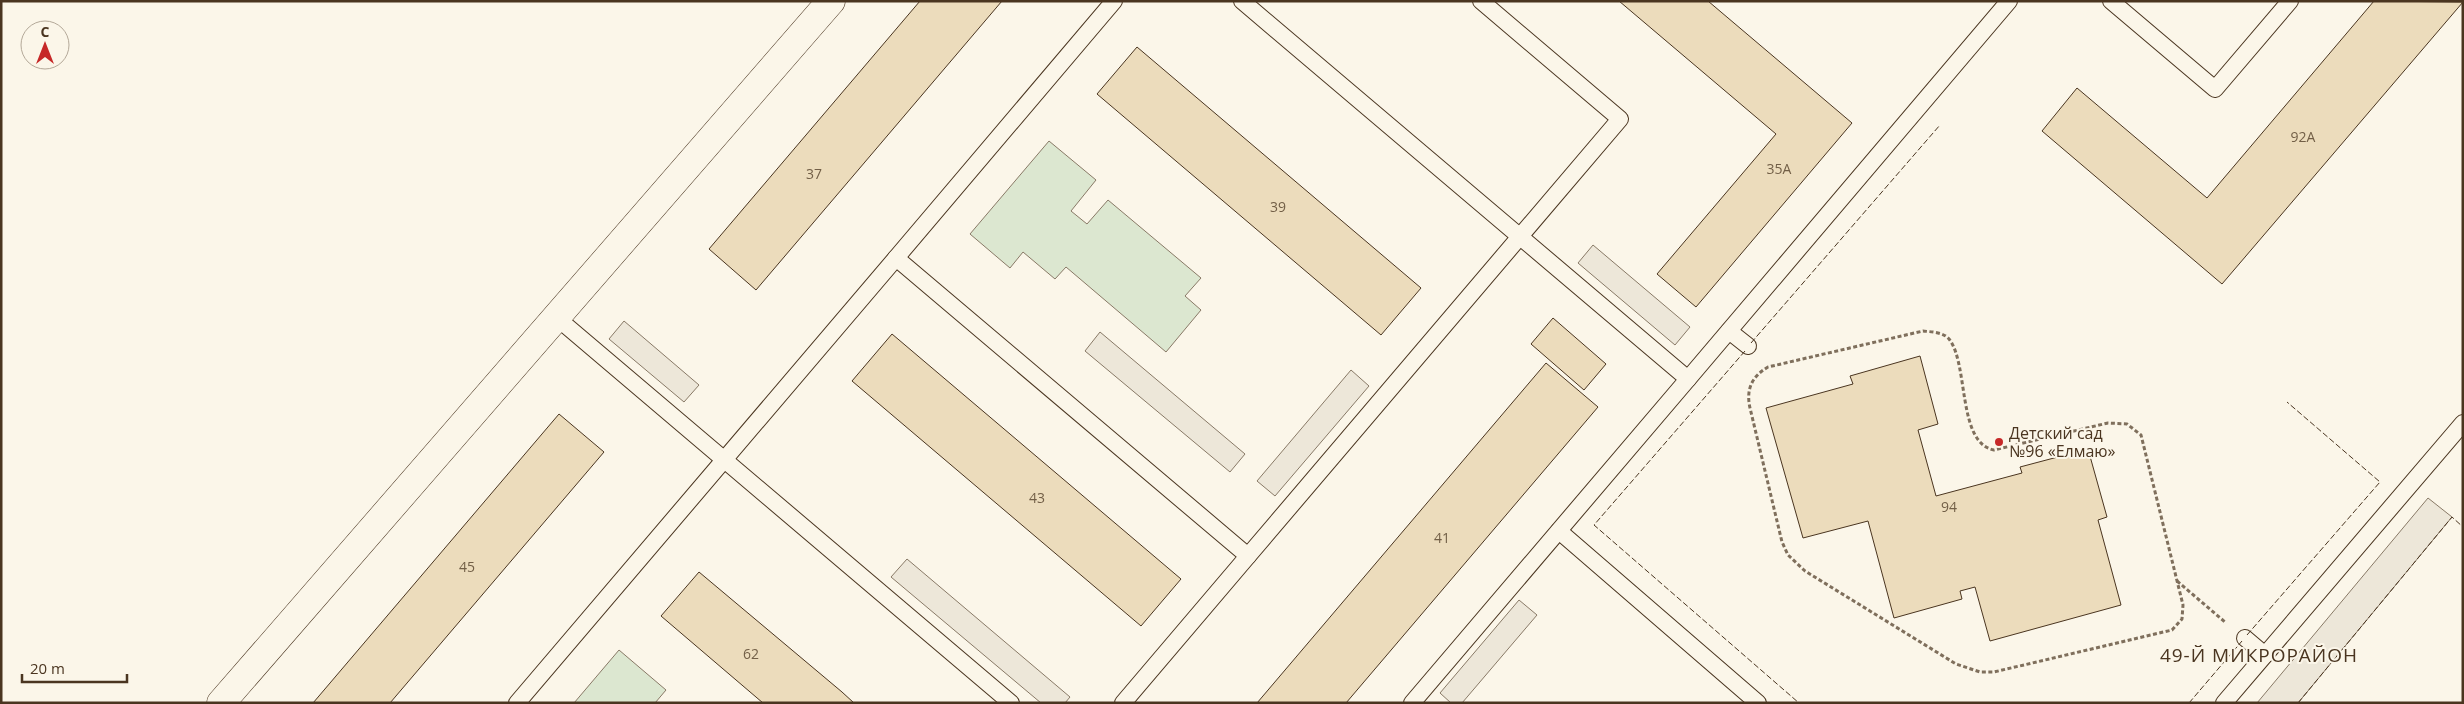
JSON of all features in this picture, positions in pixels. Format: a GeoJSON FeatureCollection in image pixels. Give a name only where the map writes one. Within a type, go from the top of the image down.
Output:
{"type":"FeatureCollection","features":[{"type":"Feature","properties":{"kind":"street"},"geometry":{"type":"LineString","coordinates":[[221,703],[831,1]]}},
{"type":"Feature","properties":{"kind":"lane"},"geometry":{"type":"LineString","coordinates":[[517,703],[1114,1]]}},
{"type":"Feature","properties":{"kind":"lane"},"geometry":{"type":"LineString","coordinates":[[1242,1],[1688,379]]}},
{"type":"Feature","properties":{"kind":"lane"},"geometry":{"type":"LineString","coordinates":[[1123,703],[1620,119],[1481,1]]}},
{"type":"Feature","properties":{"kind":"lane"},"geometry":{"type":"LineString","coordinates":[[1412,703],[2009,1]]}},
{"type":"Feature","properties":{"kind":"lane"},"geometry":{"type":"LineString","coordinates":[[2111,1],[2215,89],[2290,1]]}},
{"type":"Feature","properties":{"kind":"lane"},"geometry":{"type":"LineString","coordinates":[[896,258],[1248,556]]}},
{"type":"Feature","properties":{"kind":"lane"},"geometry":{"type":"LineString","coordinates":[[556,317],[1011,703]]}},
{"type":"Feature","properties":{"kind":"lane"},"geometry":{"type":"LineString","coordinates":[[1729,331],[1748,346]]}},
{"type":"Feature","properties":{"kind":"lane"},"geometry":{"type":"LineString","coordinates":[[2224,703],[2463,423]]}},
{"type":"Feature","properties":{"kind":"lane"},"geometry":{"type":"LineString","coordinates":[[1559,531],[1758,703]]}},
{"type":"Feature","properties":{"kind":"lane"},"geometry":{"type":"LineString","coordinates":[[2245,638],[2265,655]]}},
{"type":"Feature","properties":{"kind":"path"},"geometry":{"type":"LineString","coordinates":[[2177,581],[2183,605],[2182,619],[2172,630],[1994,672],[1967,670],[1805,571],[1788,555],[1782,542],[1750,408],[1748,397],[1750,386],[1758,373],[1768,368],[1924,331],[1937,332],[1948,339],[1954,352],[1974,433],[1983,447],[1994,450],[2108,424],[2127,424],[2142,434],[2177,581],[2245,638]]}},
{"type":"Feature","properties":{"kind":"green space"},"geometry":{"type":"Polygon","coordinates":[[[1049,141],[1096,180],[1071,211],[1087,224],[1108,200],[1201,278],[1185,296],[1201,310],[1166,352],[1066,267],[1055,279],[1023,252],[1010,268],[970,234],[1049,141]]]}},
{"type":"Feature","properties":{"kind":"green space"},"geometry":{"type":"Polygon","coordinates":[[[619,650],[666,690],[655,703],[574,703],[619,650]]]}},
{"type":"Feature","properties":{"kind":"shaded area"},"geometry":{"type":"Polygon","coordinates":[[[1593,245],[1690,327],[1675,345],[1578,263],[1593,245]]]}},
{"type":"Feature","properties":{"kind":"shaded area"},"geometry":{"type":"Polygon","coordinates":[[[624,321],[699,385],[684,402],[609,339],[624,321]]]}},
{"type":"Feature","properties":{"kind":"shaded area"},"geometry":{"type":"Polygon","coordinates":[[[1100,332],[1245,454],[1230,472],[1085,351],[1100,332]]]}},
{"type":"Feature","properties":{"kind":"shaded area"},"geometry":{"type":"Polygon","coordinates":[[[1351,370],[1369,386],[1275,496],[1257,481],[1351,370]]]}},
{"type":"Feature","properties":{"kind":"shaded area"},"geometry":{"type":"Polygon","coordinates":[[[2428,498],[2452,517],[2298,703],[2257,703],[2428,498]]]}},
{"type":"Feature","properties":{"kind":"shaded area"},"geometry":{"type":"Polygon","coordinates":[[[907,559],[1070,697],[1065,703],[1041,703],[891,577],[907,559]]]}},
{"type":"Feature","properties":{"kind":"shaded area"},"geometry":{"type":"Polygon","coordinates":[[[1519,600],[1537,615],[1462,703],[1451,703],[1440,693],[1519,600]]]}},
{"type":"Feature","properties":{"kind":"building"},"geometry":{"type":"Polygon","coordinates":[[[920,1],[1002,1],[756,290],[709,249],[920,1]]]}},
{"type":"Feature","properties":{"kind":"building"},"geometry":{"type":"Polygon","coordinates":[[[1619,1],[1708,1],[1852,123],[1696,307],[1657,274],[1776,134],[1619,1]]]}},
{"type":"Feature","properties":{"kind":"building"},"geometry":{"type":"Polygon","coordinates":[[[2374,1],[2463,2],[2222,284],[2042,131],[2077,88],[2207,198],[2374,1]]]}},
{"type":"Feature","properties":{"kind":"building"},"geometry":{"type":"Polygon","coordinates":[[[1137,47],[1421,288],[1381,335],[1097,94],[1137,47]]]}},
{"type":"Feature","properties":{"kind":"building"},"geometry":{"type":"Polygon","coordinates":[[[1553,318],[1606,364],[1584,390],[1531,344],[1553,318]]]}},
{"type":"Feature","properties":{"kind":"building"},"geometry":{"type":"Polygon","coordinates":[[[892,334],[1181,579],[1141,626],[852,381],[892,334]]]}},
{"type":"Feature","properties":{"kind":"building"},"geometry":{"type":"Polygon","coordinates":[[[1920,356],[1938,424],[1918,430],[1936,496],[2022,473],[2020,467],[2088,449],[2107,517],[2098,520],[2121,605],[1990,641],[1975,587],[1960,591],[1962,599],[1894,618],[1868,521],[1803,538],[1766,408],[1853,384],[1850,376],[1920,356]]]}},
{"type":"Feature","properties":{"kind":"building"},"geometry":{"type":"Polygon","coordinates":[[[1546,363],[1598,407],[1346,703],[1257,703],[1546,363]]]}},
{"type":"Feature","properties":{"kind":"building"},"geometry":{"type":"Polygon","coordinates":[[[559,414],[604,452],[390,703],[313,703],[559,414]]]}},
{"type":"Feature","properties":{"kind":"building"},"geometry":{"type":"Polygon","coordinates":[[[699,572],[854,703],[763,703],[661,616],[699,572]]]}},
{"type":"Feature","properties":{"kind":"fence"},"geometry":{"type":"LineString","coordinates":[[1751,343],[1940,125]]}},
{"type":"Feature","properties":{"kind":"fence"},"geometry":{"type":"LineString","coordinates":[[1745,351],[1594,525],[1799,703]]}},
{"type":"Feature","properties":{"kind":"fence"},"geometry":{"type":"LineString","coordinates":[[2247,635],[2380,482],[2287,402]]}},
{"type":"Feature","properties":{"kind":"fence"},"geometry":{"type":"LineString","coordinates":[[2298,703],[2452,517],[2463,527]]}},
{"type":"Feature","properties":{"kind":"fence"},"geometry":{"type":"LineString","coordinates":[[2189,703],[2242,641]]}},
{"type":"Feature","properties":{"kind":"place","name":"Детский сад №96 «Елмаю»"},"geometry":{"type":"Point","coordinates":[1999,442]}},
{"type":"Feature","properties":{"kind":"district","name":"49-Й МИКРОРАЙОН"},"geometry":{"type":"Point","coordinates":[2259,655]}}]}
